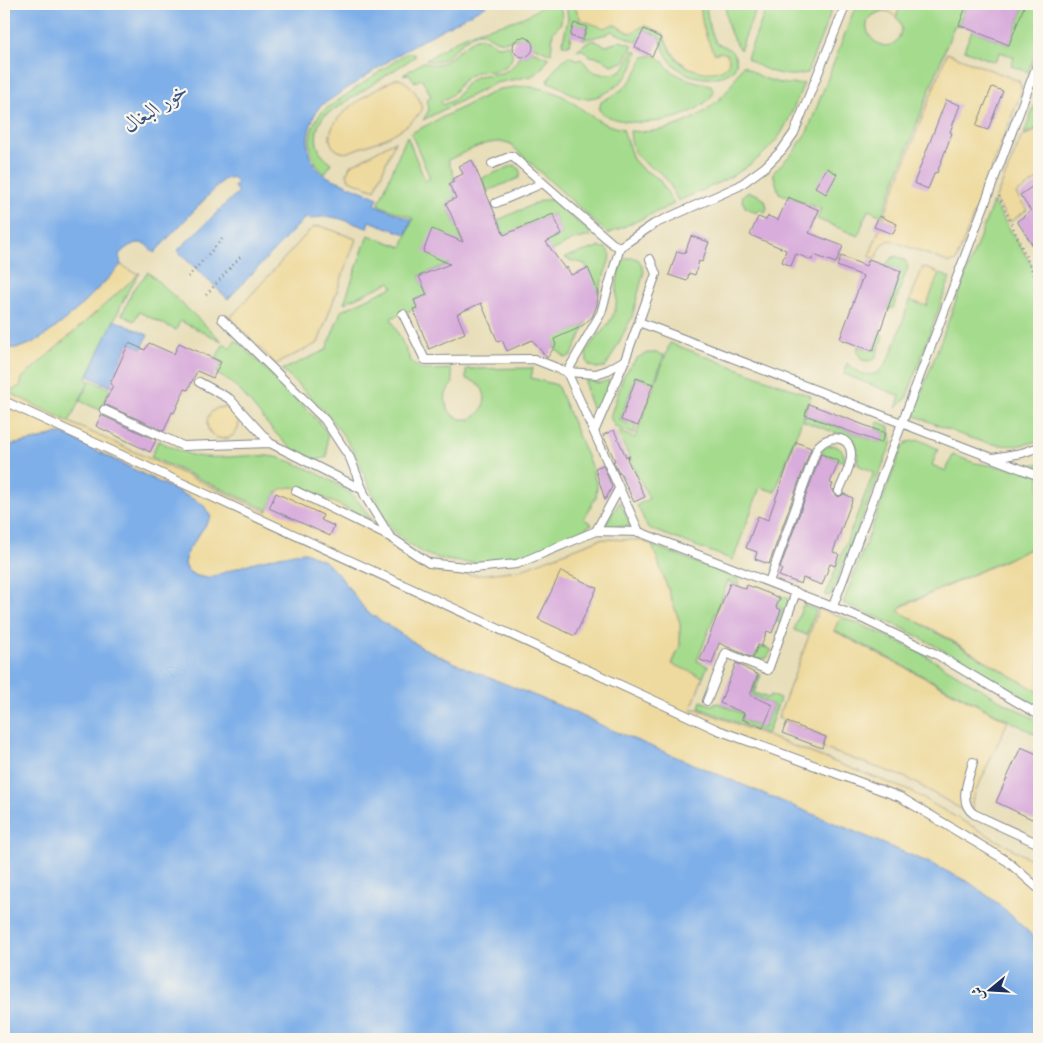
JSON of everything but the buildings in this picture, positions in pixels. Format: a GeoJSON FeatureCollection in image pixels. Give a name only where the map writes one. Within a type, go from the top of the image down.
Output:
{"type":"FeatureCollection","features":[{"type":"Feature","properties":{"kind":"lane"},"geometry":{"type":"LineString","coordinates":[[567,372],[601,313],[620,247],[654,224],[738,186],[765,167],[782,150],[794,132],[846,4]]}},
{"type":"Feature","properties":{"kind":"lane"},"geometry":{"type":"LineString","coordinates":[[833,606],[1039,60]]}},
{"type":"Feature","properties":{"kind":"lane"},"geometry":{"type":"LineString","coordinates":[[492,164],[512,156],[613,244],[620,247]]}},
{"type":"Feature","properties":{"kind":"lane"},"geometry":{"type":"LineString","coordinates":[[496,202],[543,182]]}},
{"type":"Feature","properties":{"kind":"lane"},"geometry":{"type":"LineString","coordinates":[[594,432],[625,360],[656,274],[650,259]]}},
{"type":"Feature","properties":{"kind":"lane"},"geometry":{"type":"LineString","coordinates":[[404,314],[425,360],[534,359],[567,372],[596,374],[608,370],[625,360]]}},
{"type":"Feature","properties":{"kind":"lane"},"geometry":{"type":"LineString","coordinates":[[222,319],[325,420],[350,458],[363,490],[390,537]]}},
{"type":"Feature","properties":{"kind":"lane"},"geometry":{"type":"LineString","coordinates":[[638,322],[1039,476]]}},
{"type":"Feature","properties":{"kind":"lane"},"geometry":{"type":"LineString","coordinates":[[567,372],[639,532]]}},
{"type":"Feature","properties":{"kind":"lane"},"geometry":{"type":"LineString","coordinates":[[199,382],[230,399],[270,443],[363,490]]}},
{"type":"Feature","properties":{"kind":"lane"},"geometry":{"type":"LineString","coordinates":[[4,401],[718,730],[900,798],[1007,861],[1039,889]]}},
{"type":"Feature","properties":{"kind":"lane"},"geometry":{"type":"LineString","coordinates":[[104,410],[183,446],[270,443]]}},
{"type":"Feature","properties":{"kind":"lane"},"geometry":{"type":"LineString","coordinates":[[769,582],[817,448],[826,439],[843,440],[848,444],[851,456],[839,491]]}},
{"type":"Feature","properties":{"kind":"lane"},"geometry":{"type":"LineString","coordinates":[[991,458],[1022,453],[1039,447]]}},
{"type":"Feature","properties":{"kind":"lane"},"geometry":{"type":"LineString","coordinates":[[596,531],[619,489]]}},
{"type":"Feature","properties":{"kind":"lane"},"geometry":{"type":"LineString","coordinates":[[296,491],[390,537],[429,563],[474,568],[517,564],[596,531],[639,532],[861,618],[936,654],[1039,715]]}},
{"type":"Feature","properties":{"kind":"lane"},"geometry":{"type":"LineString","coordinates":[[707,701],[726,653],[768,670],[796,592]]}},
{"type":"Feature","properties":{"kind":"lane"},"geometry":{"type":"LineString","coordinates":[[973,762],[964,796],[967,809],[1039,844]]}},
{"type":"Feature","properties":{"kind":"path"},"geometry":{"type":"LineString","coordinates":[[993,183],[1039,286]]}},
{"type":"Feature","properties":{"kind":"path"},"geometry":{"type":"LineString","coordinates":[[188,277],[223,238]]}},
{"type":"Feature","properties":{"kind":"path"},"geometry":{"type":"LineString","coordinates":[[206,296],[241,256]]}},
{"type":"Feature","properties":{"kind":"green space"},"geometry":{"type":"Polygon","coordinates":[[[543,4],[560,4],[562,17],[560,25],[553,32],[551,54],[533,46],[526,38],[499,41],[487,34],[480,33],[465,40],[440,61],[426,60],[469,34],[528,15],[543,4]]]}},
{"type":"Feature","properties":{"kind":"green space"},"geometry":{"type":"Polygon","coordinates":[[[566,4],[574,4],[581,20],[613,24],[630,33],[645,25],[664,34],[670,50],[682,64],[709,72],[722,69],[727,65],[729,59],[718,52],[715,54],[709,42],[704,30],[701,11],[701,4],[706,4],[709,24],[717,44],[732,51],[735,55],[736,65],[729,73],[722,76],[701,78],[692,76],[677,68],[671,62],[666,55],[661,38],[645,29],[637,42],[611,31],[607,34],[583,40],[587,27],[574,24],[569,45],[562,45],[568,19],[566,4]]]}},
{"type":"Feature","properties":{"kind":"green space"},"geometry":{"type":"Polygon","coordinates":[[[726,4],[758,4],[740,50],[729,28],[726,4]]]}},
{"type":"Feature","properties":{"kind":"green space"},"geometry":{"type":"Polygon","coordinates":[[[768,4],[834,4],[807,73],[791,75],[775,73],[760,67],[747,58],[768,4]]]}},
{"type":"Feature","properties":{"kind":"green space"},"geometry":{"type":"Polygon","coordinates":[[[867,4],[886,4],[883,11],[872,16],[867,23],[868,31],[872,38],[878,44],[886,46],[894,43],[900,35],[901,25],[896,17],[901,4],[961,4],[966,6],[959,25],[954,26],[882,216],[868,210],[858,236],[817,219],[821,209],[779,193],[773,173],[796,149],[808,130],[854,10],[866,7],[867,4]]]}},
{"type":"Feature","properties":{"kind":"green space"},"geometry":{"type":"Polygon","coordinates":[[[1025,4],[1039,4],[1039,53],[1036,52],[1028,72],[1011,66],[1014,57],[1000,52],[995,62],[964,50],[972,30],[1009,45],[1025,4]]]}},
{"type":"Feature","properties":{"kind":"green space"},"geometry":{"type":"Polygon","coordinates":[[[479,38],[487,39],[497,46],[508,45],[512,54],[510,62],[498,70],[477,72],[468,76],[451,96],[441,101],[442,105],[455,98],[472,79],[478,76],[504,72],[515,64],[519,56],[528,56],[532,51],[549,58],[542,68],[532,76],[496,83],[423,120],[429,110],[427,99],[431,96],[422,79],[415,82],[409,74],[403,75],[423,62],[439,64],[446,61],[471,41],[479,38]]]}},
{"type":"Feature","properties":{"kind":"green space"},"geometry":{"type":"Polygon","coordinates":[[[593,40],[606,46],[620,41],[633,45],[624,62],[611,65],[601,58],[590,56],[583,50],[577,50],[593,40]]]}},
{"type":"Feature","properties":{"kind":"green space"},"geometry":{"type":"Polygon","coordinates":[[[634,50],[637,52],[627,76],[608,92],[593,98],[578,97],[547,82],[556,67],[568,56],[578,60],[581,59],[595,72],[609,74],[622,70],[634,50]]]}},
{"type":"Feature","properties":{"kind":"green space"},"geometry":{"type":"Polygon","coordinates":[[[410,52],[416,56],[324,116],[316,135],[318,148],[331,163],[325,174],[318,167],[311,152],[311,134],[317,118],[323,111],[410,52]]]}},
{"type":"Feature","properties":{"kind":"green space"},"geometry":{"type":"Polygon","coordinates":[[[655,55],[669,69],[679,75],[689,80],[711,85],[714,93],[696,109],[671,119],[632,122],[617,120],[601,112],[599,110],[601,102],[625,87],[644,57],[655,55]]]}},
{"type":"Feature","properties":{"kind":"green space"},"geometry":{"type":"Polygon","coordinates":[[[743,65],[772,81],[787,84],[804,83],[788,120],[772,145],[749,166],[678,201],[664,176],[646,164],[635,152],[630,131],[644,132],[657,130],[683,123],[696,117],[707,110],[727,91],[743,65]]]}},
{"type":"Feature","properties":{"kind":"green space"},"geometry":{"type":"Polygon","coordinates":[[[525,86],[556,93],[599,121],[623,129],[633,159],[641,168],[659,179],[674,204],[608,234],[509,143],[493,142],[485,144],[448,160],[455,178],[452,179],[454,182],[450,184],[456,198],[446,203],[466,249],[461,259],[419,276],[427,295],[414,300],[417,308],[391,318],[412,363],[422,370],[451,369],[453,383],[447,391],[445,400],[452,414],[458,418],[473,418],[483,408],[484,403],[485,395],[483,390],[477,383],[466,379],[466,369],[533,368],[531,378],[557,385],[592,468],[597,486],[596,497],[584,519],[592,524],[576,535],[538,552],[517,558],[474,563],[453,561],[434,557],[417,550],[393,530],[381,513],[357,458],[345,438],[320,407],[282,370],[326,350],[341,311],[393,287],[390,282],[344,303],[368,235],[402,247],[413,218],[378,205],[407,136],[425,181],[430,178],[411,133],[499,89],[525,86]]]}},
{"type":"Feature","properties":{"kind":"green space"},"geometry":{"type":"Polygon","coordinates":[[[1039,92],[1039,128],[1024,134],[1039,92]]]}},
{"type":"Feature","properties":{"kind":"green space"},"geometry":{"type":"Polygon","coordinates":[[[514,165],[520,170],[519,178],[487,191],[482,178],[514,165]]]}},
{"type":"Feature","properties":{"kind":"green space"},"geometry":{"type":"Polygon","coordinates":[[[749,192],[765,200],[767,208],[765,213],[760,209],[757,213],[746,208],[742,201],[743,195],[749,192]]]}},
{"type":"Feature","properties":{"kind":"green space"},"geometry":{"type":"Polygon","coordinates":[[[543,200],[551,200],[590,232],[591,236],[573,240],[552,251],[528,255],[546,241],[562,234],[553,214],[504,235],[498,220],[543,200]]]}},
{"type":"Feature","properties":{"kind":"green space"},"geometry":{"type":"Polygon","coordinates":[[[993,202],[1039,277],[1039,440],[1024,445],[992,444],[959,434],[913,415],[993,202]]]}},
{"type":"Feature","properties":{"kind":"green space"},"geometry":{"type":"Polygon","coordinates":[[[599,247],[606,248],[611,255],[598,293],[585,264],[566,259],[565,257],[599,247]]]}},
{"type":"Feature","properties":{"kind":"green space"},"geometry":{"type":"Polygon","coordinates":[[[896,256],[905,260],[908,267],[893,308],[887,310],[901,271],[885,265],[896,256]]]}},
{"type":"Feature","properties":{"kind":"green space"},"geometry":{"type":"Polygon","coordinates":[[[627,258],[639,260],[644,271],[632,317],[605,367],[596,368],[589,365],[586,353],[613,316],[616,304],[618,274],[623,262],[627,258]]]}},
{"type":"Feature","properties":{"kind":"green space"},"geometry":{"type":"Polygon","coordinates":[[[148,272],[222,341],[180,321],[176,330],[139,312],[134,321],[122,315],[133,290],[148,272]]]}},
{"type":"Feature","properties":{"kind":"green space"},"geometry":{"type":"Polygon","coordinates":[[[140,273],[129,289],[86,379],[89,381],[69,422],[8,392],[20,386],[22,378],[140,273]]]}},
{"type":"Feature","properties":{"kind":"green space"},"geometry":{"type":"Polygon","coordinates":[[[939,273],[950,278],[906,399],[896,408],[900,396],[844,374],[847,363],[866,375],[879,371],[885,365],[893,348],[910,300],[926,306],[939,273]]]}},
{"type":"Feature","properties":{"kind":"green space"},"geometry":{"type":"Polygon","coordinates":[[[543,316],[556,317],[564,334],[581,327],[587,321],[572,355],[566,358],[554,348],[556,345],[543,316]]]}},
{"type":"Feature","properties":{"kind":"green space"},"geometry":{"type":"Polygon","coordinates":[[[880,329],[883,337],[875,359],[862,360],[857,352],[858,346],[873,351],[880,329]]]}},
{"type":"Feature","properties":{"kind":"green space"},"geometry":{"type":"Polygon","coordinates":[[[236,340],[318,421],[327,433],[327,457],[315,460],[295,451],[275,432],[239,390],[217,374],[222,362],[216,358],[224,343],[230,348],[236,340]]]}},
{"type":"Feature","properties":{"kind":"green space"},"geometry":{"type":"Polygon","coordinates":[[[670,343],[811,396],[775,492],[760,487],[733,560],[648,528],[637,505],[649,499],[617,431],[635,438],[670,343]]]}},
{"type":"Feature","properties":{"kind":"green space"},"geometry":{"type":"Polygon","coordinates":[[[647,353],[664,355],[654,383],[636,377],[620,420],[636,427],[634,434],[615,427],[610,417],[624,375],[637,358],[647,353]]]}},
{"type":"Feature","properties":{"kind":"green space"},"geometry":{"type":"Polygon","coordinates":[[[90,380],[110,389],[100,410],[80,401],[90,380]]]}},
{"type":"Feature","properties":{"kind":"green space"},"geometry":{"type":"Polygon","coordinates":[[[585,380],[599,383],[610,380],[598,414],[594,414],[587,394],[585,380]]]}},
{"type":"Feature","properties":{"kind":"green space"},"geometry":{"type":"Polygon","coordinates":[[[805,415],[881,443],[885,433],[875,429],[878,422],[889,426],[892,442],[831,595],[825,596],[874,472],[858,465],[857,447],[854,439],[803,421],[805,415]]]}},
{"type":"Feature","properties":{"kind":"green space"},"geometry":{"type":"Polygon","coordinates":[[[920,440],[938,449],[932,465],[946,471],[953,455],[975,463],[1014,469],[1039,463],[1039,545],[901,606],[899,611],[1039,692],[1039,708],[934,645],[902,628],[843,603],[902,448],[907,442],[920,440]]]}},
{"type":"Feature","properties":{"kind":"green space"},"geometry":{"type":"Polygon","coordinates":[[[158,441],[187,454],[199,457],[266,456],[283,459],[316,473],[348,491],[373,521],[302,488],[291,487],[276,493],[268,510],[151,457],[158,441]]]}},
{"type":"Feature","properties":{"kind":"green space"},"geometry":{"type":"Polygon","coordinates":[[[832,445],[842,451],[844,462],[821,453],[824,448],[832,445]]]}},
{"type":"Feature","properties":{"kind":"green space"},"geometry":{"type":"Polygon","coordinates":[[[620,502],[631,526],[603,527],[620,502]]]}},
{"type":"Feature","properties":{"kind":"green space"},"geometry":{"type":"Polygon","coordinates":[[[652,545],[740,580],[738,585],[728,581],[697,661],[708,666],[703,677],[672,665],[680,645],[680,623],[652,545]]]}},
{"type":"Feature","properties":{"kind":"green space"},"geometry":{"type":"Polygon","coordinates":[[[781,596],[788,598],[789,601],[781,624],[777,622],[782,609],[777,607],[781,596]]]}},
{"type":"Feature","properties":{"kind":"green space"},"geometry":{"type":"Polygon","coordinates":[[[803,605],[816,610],[807,635],[794,630],[803,605]]]}},
{"type":"Feature","properties":{"kind":"green space"},"geometry":{"type":"Polygon","coordinates":[[[842,617],[919,652],[1039,721],[1039,736],[834,630],[842,617]]]}},
{"type":"Feature","properties":{"kind":"green space"},"geometry":{"type":"Polygon","coordinates":[[[764,647],[772,650],[767,658],[755,660],[757,651],[764,647]]]}},
{"type":"Feature","properties":{"kind":"green space"},"geometry":{"type":"Polygon","coordinates":[[[759,673],[761,675],[754,693],[768,698],[770,695],[780,699],[767,734],[699,708],[701,701],[711,705],[718,703],[743,714],[741,719],[763,729],[773,705],[751,695],[759,673]]]}},
{"type":"Feature","properties":{"kind":"sand"},"geometry":{"type":"Polygon","coordinates":[[[574,4],[701,4],[704,30],[709,42],[715,54],[720,52],[727,54],[729,62],[725,68],[716,71],[706,72],[694,69],[682,62],[671,51],[664,34],[645,25],[631,33],[613,24],[605,28],[581,20],[574,4]]]}},
{"type":"Feature","properties":{"kind":"sand"},"geometry":{"type":"Polygon","coordinates":[[[886,4],[901,4],[896,17],[889,12],[883,11],[886,4]]]}},
{"type":"Feature","properties":{"kind":"sand"},"geometry":{"type":"Polygon","coordinates":[[[947,53],[1019,81],[1022,90],[956,261],[950,263],[890,240],[883,244],[875,259],[869,256],[947,53]]]}},
{"type":"Feature","properties":{"kind":"sand"},"geometry":{"type":"Polygon","coordinates":[[[395,79],[408,84],[418,98],[421,112],[415,119],[393,134],[350,152],[339,151],[334,148],[330,138],[337,120],[355,103],[395,79]]]}},
{"type":"Feature","properties":{"kind":"sand"},"geometry":{"type":"Polygon","coordinates":[[[1039,130],[1039,179],[1016,194],[1027,210],[1010,222],[995,200],[1022,136],[1039,130]]]}},
{"type":"Feature","properties":{"kind":"sand"},"geometry":{"type":"Polygon","coordinates":[[[395,141],[375,190],[349,180],[347,173],[350,166],[395,141]]]}},
{"type":"Feature","properties":{"kind":"sand"},"geometry":{"type":"Polygon","coordinates":[[[321,226],[356,239],[318,343],[276,364],[230,318],[310,230],[321,226]]]}},
{"type":"Feature","properties":{"kind":"sand"},"geometry":{"type":"Polygon","coordinates":[[[121,265],[135,273],[140,273],[22,378],[20,386],[8,392],[69,422],[267,512],[279,491],[293,487],[302,488],[373,521],[385,540],[408,559],[441,573],[478,575],[519,570],[600,539],[639,540],[652,545],[680,623],[680,645],[672,664],[703,677],[691,709],[697,709],[910,791],[1039,864],[1039,942],[1000,905],[970,883],[932,864],[607,728],[577,713],[468,669],[421,647],[366,611],[339,575],[326,562],[305,552],[279,556],[208,578],[197,576],[189,572],[185,565],[187,552],[205,526],[55,434],[38,440],[4,446],[4,364],[10,348],[21,347],[33,342],[60,324],[121,265]]]}},
{"type":"Feature","properties":{"kind":"sand"},"geometry":{"type":"Polygon","coordinates":[[[923,267],[939,273],[926,306],[910,300],[923,267]]]}},
{"type":"Feature","properties":{"kind":"sand"},"geometry":{"type":"Polygon","coordinates":[[[223,407],[229,408],[234,412],[238,417],[238,429],[234,434],[229,438],[223,439],[217,438],[212,434],[208,429],[207,423],[208,417],[212,412],[217,408],[223,407]]]}},
{"type":"Feature","properties":{"kind":"sand"},"geometry":{"type":"Polygon","coordinates":[[[1039,545],[1039,692],[898,611],[901,607],[1039,545]]]}},
{"type":"Feature","properties":{"kind":"sand"},"geometry":{"type":"Polygon","coordinates":[[[819,609],[842,617],[834,631],[1008,721],[972,800],[973,816],[907,778],[822,748],[826,737],[778,718],[819,609]]]}},
{"type":"Feature","properties":{"kind":"water","name":"خور البغال"},"geometry":{"type":"Polygon","coordinates":[[[4,4],[489,4],[410,47],[319,107],[314,116],[308,135],[309,153],[312,162],[326,176],[378,198],[375,205],[412,220],[406,234],[369,221],[367,228],[338,218],[325,217],[309,220],[306,217],[228,299],[177,251],[238,192],[234,187],[237,183],[232,177],[223,180],[154,253],[142,243],[127,247],[119,255],[121,265],[74,312],[33,342],[20,347],[10,348],[4,339],[4,4]]]}},
{"type":"Feature","properties":{"kind":"water"},"geometry":{"type":"Polygon","coordinates":[[[114,320],[148,335],[142,349],[129,343],[120,361],[127,364],[117,369],[110,384],[119,388],[118,390],[88,376],[114,320]]]}},
{"type":"Feature","properties":{"kind":"water"},"geometry":{"type":"Polygon","coordinates":[[[55,434],[63,434],[203,504],[211,517],[187,552],[185,565],[189,572],[197,576],[208,578],[254,562],[305,552],[326,562],[339,575],[366,611],[421,647],[468,669],[558,705],[607,728],[932,864],[970,883],[1000,905],[1039,942],[1039,1039],[4,1039],[4,446],[38,440],[55,434]]]}}]}
